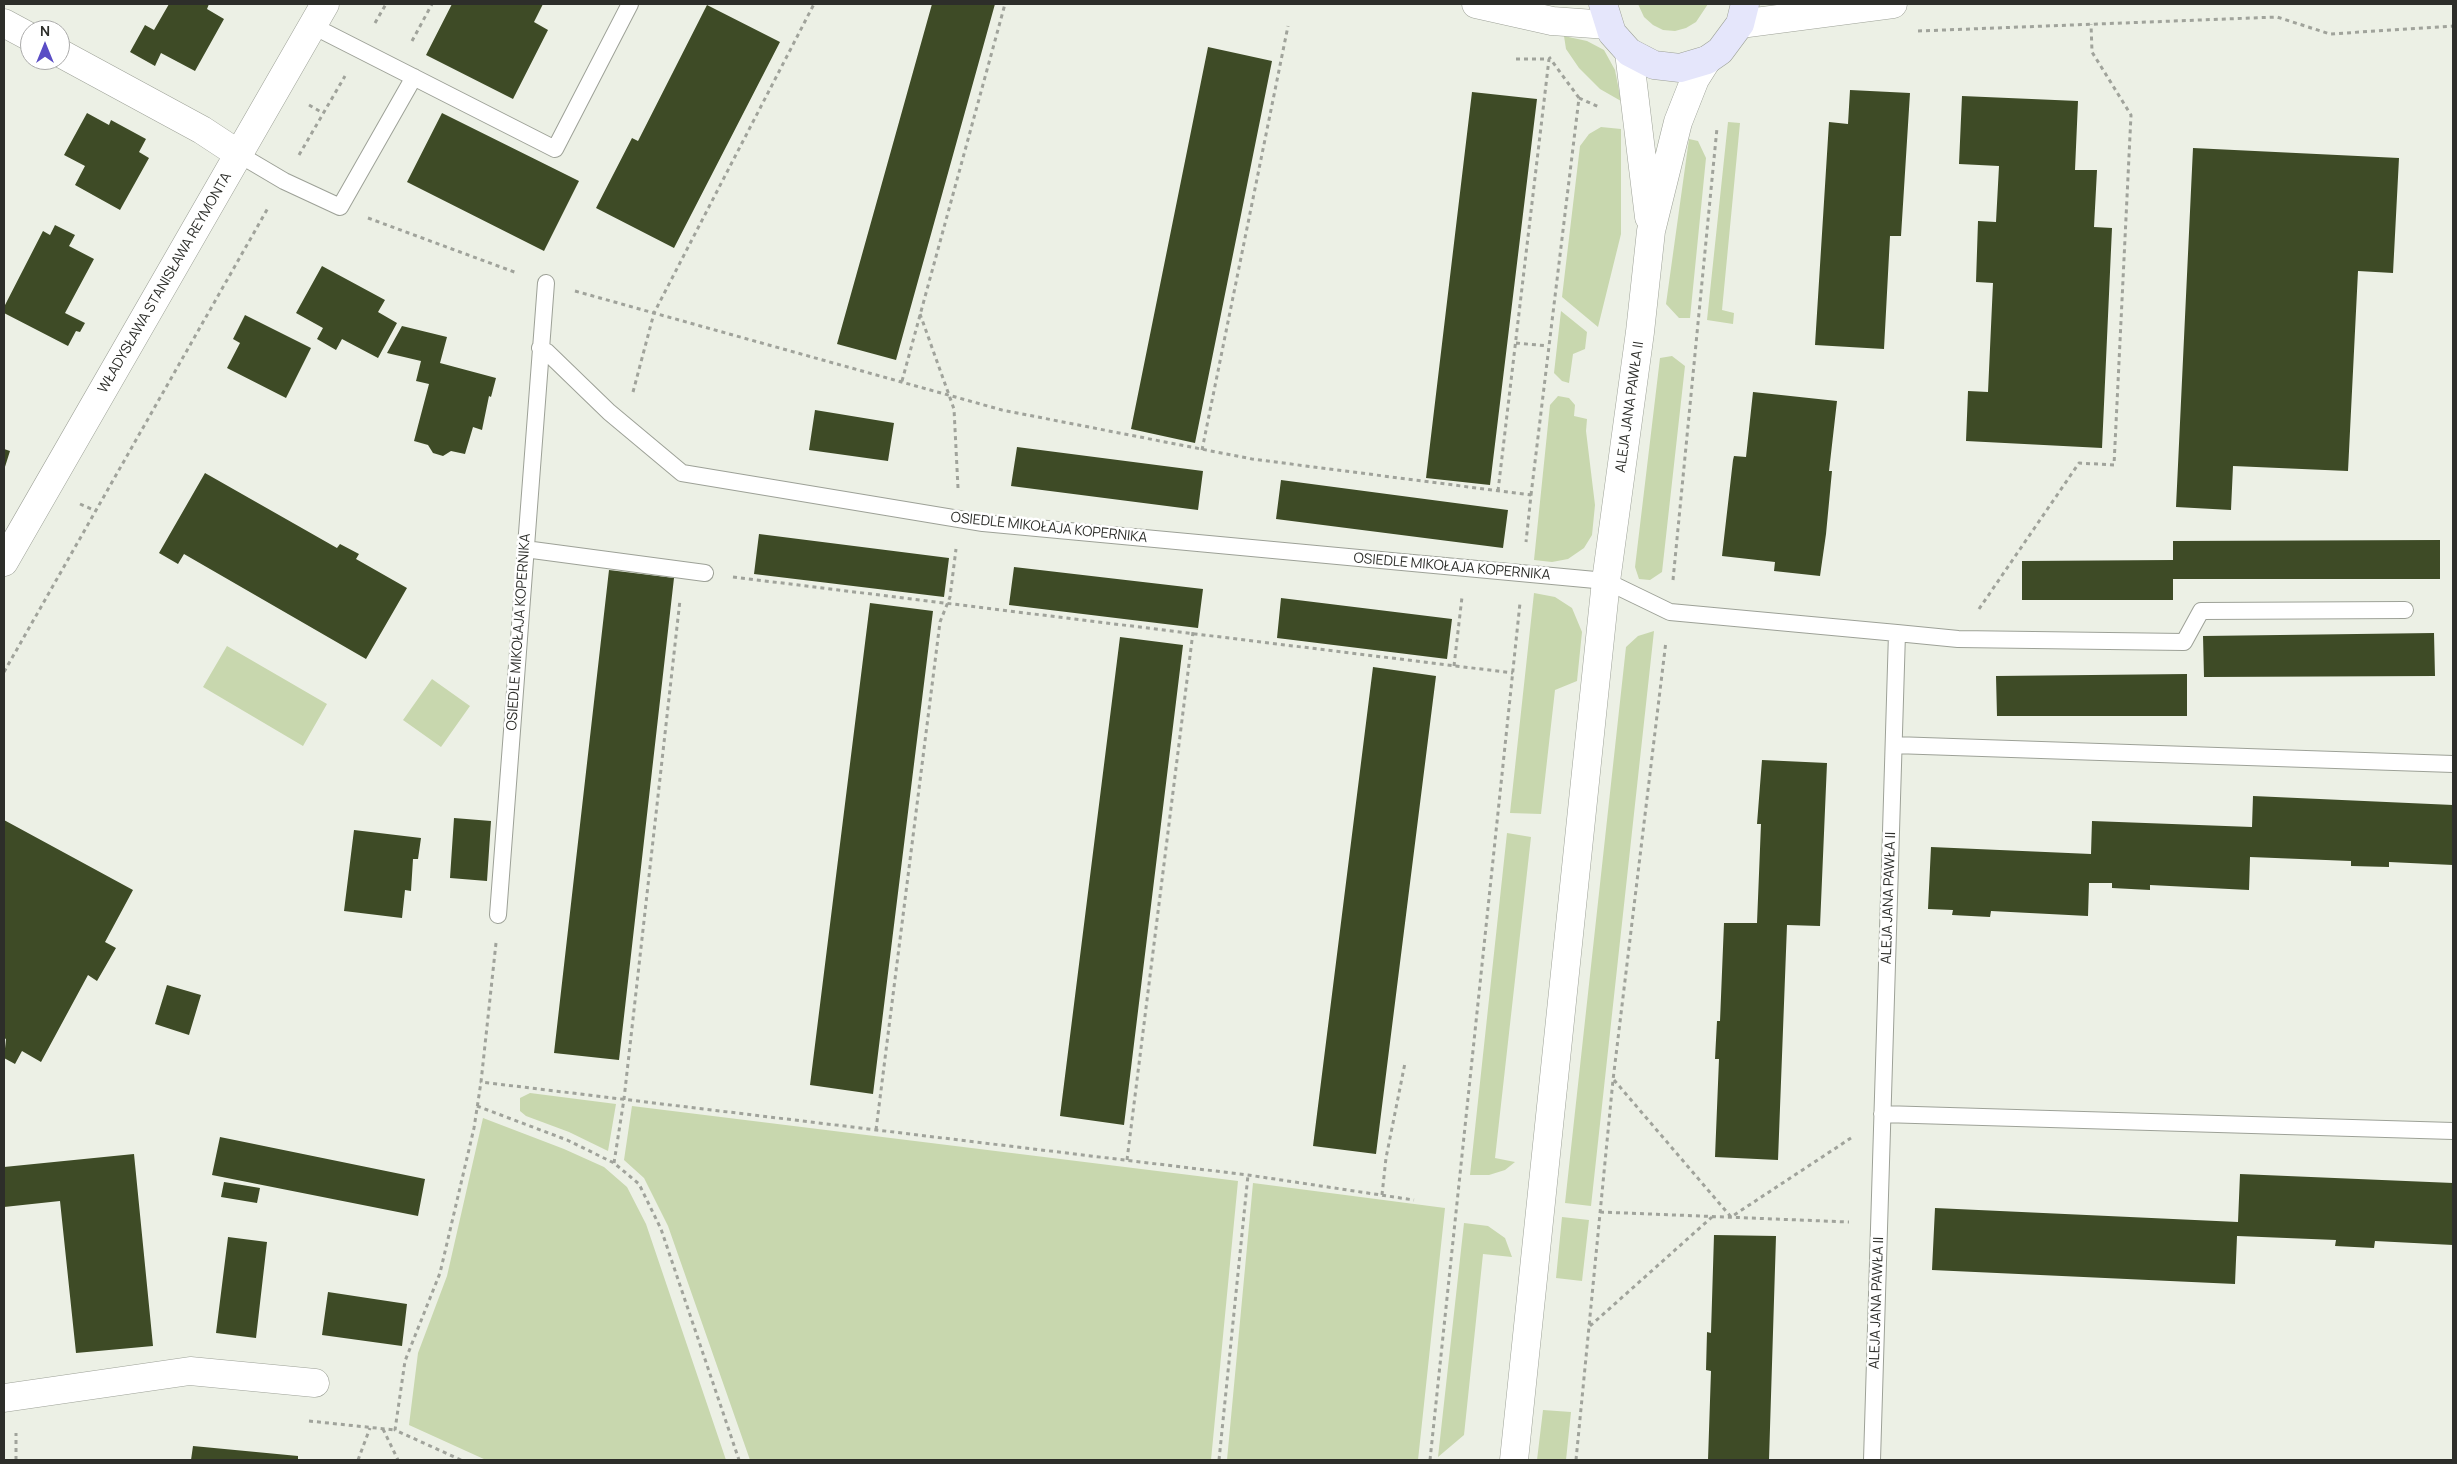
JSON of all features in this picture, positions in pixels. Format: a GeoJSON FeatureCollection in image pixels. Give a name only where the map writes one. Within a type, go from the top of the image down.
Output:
{"type":"FeatureCollection","features":[{"type":"Feature","properties":{"kind":"street"},"geometry":{"type":"LineString","coordinates":[[1476,4],[1552,21],[1605,14],[1619,43],[1629,52],[1654,65],[1680,68],[1706,60],[1720,51],[1742,14],[1892,4]]}},
{"type":"Feature","properties":{"kind":"street","name":"WŁADYSŁAWA STANISŁAWA REYMONTA"},"geometry":{"type":"LineString","coordinates":[[4,562],[240,156],[319,15]]}},
{"type":"Feature","properties":{"kind":"street"},"geometry":{"type":"LineString","coordinates":[[4,23],[20,32]]}},
{"type":"Feature","properties":{"kind":"street","name":"ALEJA JANA PAWŁA II"},"geometry":{"type":"LineString","coordinates":[[1629,52],[1651,231]]}},
{"type":"Feature","properties":{"kind":"street"},"geometry":{"type":"LineString","coordinates":[[70,58],[202,130],[240,156]]}},
{"type":"Feature","properties":{"kind":"street","name":"ALEJA JANA PAWŁA II"},"geometry":{"type":"LineString","coordinates":[[1514,1460],[1606,582],[1640,332],[1651,231],[1678,122],[1695,79],[1706,60]]}},
{"type":"Feature","properties":{"kind":"street"},"geometry":{"type":"LineString","coordinates":[[4,1398],[190,1371],[316,1383]]}},
{"type":"Feature","properties":{"kind":"lane"},"geometry":{"type":"LineString","coordinates":[[319,15],[360,50],[555,149],[630,4]]}},
{"type":"Feature","properties":{"kind":"lane"},"geometry":{"type":"LineString","coordinates":[[240,156],[284,181],[340,207],[414,77]]}},
{"type":"Feature","properties":{"kind":"lane","name":"OSIEDLE MIKOŁAJA KOPERNIKA"},"geometry":{"type":"LineString","coordinates":[[498,915],[546,282]]}},
{"type":"Feature","properties":{"kind":"lane","name":"OSIEDLE MIKOŁAJA KOPERNIKA"},"geometry":{"type":"LineString","coordinates":[[540,348],[547,352],[624,425],[682,473],[983,523],[1606,582]]}},
{"type":"Feature","properties":{"kind":"lane"},"geometry":{"type":"LineString","coordinates":[[525,549],[705,573]]}},
{"type":"Feature","properties":{"kind":"lane"},"geometry":{"type":"LineString","coordinates":[[1606,582],[1670,612],[1958,639],[2184,642],[2201,611],[2405,610]]}},
{"type":"Feature","properties":{"kind":"lane","name":"ALEJA JANA PAWŁA II"},"geometry":{"type":"LineString","coordinates":[[1872,1460],[1897,633]]}},
{"type":"Feature","properties":{"kind":"lane"},"geometry":{"type":"LineString","coordinates":[[1894,745],[2453,764]]}},
{"type":"Feature","properties":{"kind":"lane"},"geometry":{"type":"LineString","coordinates":[[1882,1116],[2453,1131]]}},
{"type":"Feature","properties":{"kind":"path"},"geometry":{"type":"LineString","coordinates":[[4,672],[386,4]]}},
{"type":"Feature","properties":{"kind":"path"},"geometry":{"type":"LineString","coordinates":[[399,69],[432,4]]}},
{"type":"Feature","properties":{"kind":"path"},"geometry":{"type":"LineString","coordinates":[[624,425],[654,313],[814,4]]}},
{"type":"Feature","properties":{"kind":"path"},"geometry":{"type":"LineString","coordinates":[[902,382],[1005,4]]}},
{"type":"Feature","properties":{"kind":"path"},"geometry":{"type":"LineString","coordinates":[[1912,31],[2277,17],[2330,34],[2453,26]]}},
{"type":"Feature","properties":{"kind":"path"},"geometry":{"type":"LineString","coordinates":[[1958,639],[2080,463],[2114,465],[2131,116],[2092,52],[2091,24]]}},
{"type":"Feature","properties":{"kind":"path"},"geometry":{"type":"LineString","coordinates":[[1202,450],[1288,26]]}},
{"type":"Feature","properties":{"kind":"path"},"geometry":{"type":"LineString","coordinates":[[1512,59],[1549,59]]}},
{"type":"Feature","properties":{"kind":"path"},"geometry":{"type":"LineString","coordinates":[[1498,491],[1549,59]]}},
{"type":"Feature","properties":{"kind":"path"},"geometry":{"type":"LineString","coordinates":[[1430,1460],[1531,495],[1579,98],[1549,59]]}},
{"type":"Feature","properties":{"kind":"path"},"geometry":{"type":"LineString","coordinates":[[1576,1460],[1613,1080],[1670,612],[1717,125]]}},
{"type":"Feature","properties":{"kind":"path"},"geometry":{"type":"LineString","coordinates":[[340,207],[503,269],[1002,410],[1252,459],[1531,495]]}},
{"type":"Feature","properties":{"kind":"path"},"geometry":{"type":"LineString","coordinates":[[876,1130],[940,622],[948,603],[960,519],[954,409],[920,314]]}},
{"type":"Feature","properties":{"kind":"path"},"geometry":{"type":"LineString","coordinates":[[1516,343],[1548,346]]}},
{"type":"Feature","properties":{"kind":"path"},"geometry":{"type":"LineString","coordinates":[[1454,666],[1464,568]]}},
{"type":"Feature","properties":{"kind":"path"},"geometry":{"type":"LineString","coordinates":[[614,1163],[624,1099],[683,570]]}},
{"type":"Feature","properties":{"kind":"path"},"geometry":{"type":"LineString","coordinates":[[705,573],[1513,673]]}},
{"type":"Feature","properties":{"kind":"path"},"geometry":{"type":"LineString","coordinates":[[1127,1160],[1193,632]]}},
{"type":"Feature","properties":{"kind":"path"},"geometry":{"type":"LineString","coordinates":[[395,1430],[405,1360],[440,1273],[477,1106],[492,1000],[498,915]]}},
{"type":"Feature","properties":{"kind":"path"},"geometry":{"type":"LineString","coordinates":[[1382,1195],[1386,1158],[1405,1063]]}},
{"type":"Feature","properties":{"kind":"path"},"geometry":{"type":"LineString","coordinates":[[1613,1080],[1730,1217]]}},
{"type":"Feature","properties":{"kind":"path"},"geometry":{"type":"LineString","coordinates":[[481,1082],[1248,1175],[1414,1200]]}},
{"type":"Feature","properties":{"kind":"path"},"geometry":{"type":"LineString","coordinates":[[477,1106],[567,1140],[614,1163],[639,1184],[661,1228],[739,1460]]}},
{"type":"Feature","properties":{"kind":"path"},"geometry":{"type":"LineString","coordinates":[[1730,1217],[1882,1116]]}},
{"type":"Feature","properties":{"kind":"path"},"geometry":{"type":"LineString","coordinates":[[1219,1460],[1248,1175]]}},
{"type":"Feature","properties":{"kind":"path"},"geometry":{"type":"LineString","coordinates":[[1600,1212],[1879,1223]]}},
{"type":"Feature","properties":{"kind":"path"},"geometry":{"type":"LineString","coordinates":[[1590,1327],[1712,1217]]}},
{"type":"Feature","properties":{"kind":"path"},"geometry":{"type":"LineString","coordinates":[[303,1421],[395,1430],[461,1460]]}},
{"type":"Feature","properties":{"kind":"path"},"geometry":{"type":"LineString","coordinates":[[16,1428],[16,1460]]}},
{"type":"Feature","properties":{"kind":"path"},"geometry":{"type":"LineString","coordinates":[[358,1460],[370,1428]]}},
{"type":"Feature","properties":{"kind":"path"},"geometry":{"type":"LineString","coordinates":[[382,1429],[398,1460]]}},
{"type":"Feature","properties":{"kind":"green space"},"geometry":{"type":"Polygon","coordinates":[[[1638,4],[1708,4],[1696,22],[1686,28],[1675,31],[1663,30],[1653,25],[1644,17],[1638,4]]]}},
{"type":"Feature","properties":{"kind":"green space"},"geometry":{"type":"Polygon","coordinates":[[[1564,36],[1587,41],[1604,50],[1615,70],[1621,101],[1600,89],[1579,68],[1566,49],[1564,36]]]}},
{"type":"Feature","properties":{"kind":"green space"},"geometry":{"type":"Polygon","coordinates":[[[1728,122],[1740,123],[1722,310],[1734,313],[1733,324],[1707,320],[1728,122]]]}},
{"type":"Feature","properties":{"kind":"green space"},"geometry":{"type":"Polygon","coordinates":[[[1601,127],[1621,129],[1621,234],[1598,327],[1562,297],[1580,146],[1589,134],[1601,127]]]}},
{"type":"Feature","properties":{"kind":"green space"},"geometry":{"type":"Polygon","coordinates":[[[1689,139],[1698,141],[1706,158],[1690,318],[1679,318],[1666,304],[1689,139]]]}},
{"type":"Feature","properties":{"kind":"green space"},"geometry":{"type":"Polygon","coordinates":[[[1561,311],[1587,332],[1585,349],[1573,354],[1569,383],[1562,381],[1554,373],[1561,311]]]}},
{"type":"Feature","properties":{"kind":"green space"},"geometry":{"type":"Polygon","coordinates":[[[1672,356],[1685,366],[1662,572],[1650,580],[1639,579],[1635,567],[1660,358],[1672,356]]]}},
{"type":"Feature","properties":{"kind":"green space"},"geometry":{"type":"Polygon","coordinates":[[[1558,396],[1569,398],[1575,405],[1574,416],[1587,419],[1586,431],[1595,505],[1592,535],[1584,548],[1568,559],[1552,562],[1534,560],[1550,405],[1558,396]]]}},
{"type":"Feature","properties":{"kind":"green space"},"geometry":{"type":"Polygon","coordinates":[[[1534,593],[1555,597],[1572,608],[1582,632],[1577,681],[1555,690],[1541,814],[1510,813],[1534,593]]]}},
{"type":"Feature","properties":{"kind":"green space"},"geometry":{"type":"Polygon","coordinates":[[[1654,631],[1591,1206],[1565,1203],[1626,647],[1638,636],[1654,631]]]}},
{"type":"Feature","properties":{"kind":"green space"},"geometry":{"type":"Polygon","coordinates":[[[227,646],[327,704],[303,746],[203,687],[227,646]]]}},
{"type":"Feature","properties":{"kind":"green space"},"geometry":{"type":"Polygon","coordinates":[[[432,679],[470,706],[441,747],[403,720],[432,679]]]}},
{"type":"Feature","properties":{"kind":"green space"},"geometry":{"type":"Polygon","coordinates":[[[1507,833],[1531,837],[1495,1158],[1515,1162],[1505,1170],[1489,1175],[1470,1175],[1507,833]]]}},
{"type":"Feature","properties":{"kind":"green space"},"geometry":{"type":"Polygon","coordinates":[[[530,1093],[616,1104],[608,1151],[569,1132],[526,1116],[520,1111],[520,1098],[530,1093]]]}},
{"type":"Feature","properties":{"kind":"green space"},"geometry":{"type":"Polygon","coordinates":[[[632,1106],[1238,1181],[1211,1460],[750,1460],[668,1226],[644,1178],[624,1160],[632,1106]]]}},
{"type":"Feature","properties":{"kind":"green space"},"geometry":{"type":"Polygon","coordinates":[[[483,1118],[564,1149],[604,1167],[627,1187],[646,1224],[726,1460],[486,1460],[409,1425],[418,1353],[447,1276],[483,1118]]]}},
{"type":"Feature","properties":{"kind":"green space"},"geometry":{"type":"Polygon","coordinates":[[[1253,1183],[1445,1208],[1418,1460],[1227,1460],[1253,1183]]]}},
{"type":"Feature","properties":{"kind":"green space"},"geometry":{"type":"Polygon","coordinates":[[[1562,1217],[1589,1220],[1582,1281],[1556,1278],[1562,1217]]]}},
{"type":"Feature","properties":{"kind":"green space"},"geometry":{"type":"Polygon","coordinates":[[[1464,1223],[1488,1226],[1505,1238],[1512,1257],[1483,1254],[1464,1435],[1438,1457],[1464,1223]]]}},
{"type":"Feature","properties":{"kind":"green space"},"geometry":{"type":"Polygon","coordinates":[[[1543,1410],[1571,1412],[1566,1460],[1537,1460],[1543,1410]]]}},
{"type":"Feature","properties":{"kind":"building"},"geometry":{"type":"Polygon","coordinates":[[[169,4],[209,4],[207,9],[224,19],[195,71],[161,53],[155,66],[130,52],[145,25],[154,30],[169,4]]]}},
{"type":"Feature","properties":{"kind":"building"},"geometry":{"type":"Polygon","coordinates":[[[452,4],[543,4],[534,22],[548,30],[513,99],[426,55],[452,4]]]}},
{"type":"Feature","properties":{"kind":"building"},"geometry":{"type":"Polygon","coordinates":[[[932,4],[995,4],[896,360],[837,344],[932,4]]]}},
{"type":"Feature","properties":{"kind":"building"},"geometry":{"type":"Polygon","coordinates":[[[707,5],[780,42],[674,248],[596,208],[632,138],[638,141],[707,5]]]}},
{"type":"Feature","properties":{"kind":"building"},"geometry":{"type":"Polygon","coordinates":[[[1208,47],[1272,61],[1195,443],[1131,429],[1208,47]]]}},
{"type":"Feature","properties":{"kind":"building"},"geometry":{"type":"Polygon","coordinates":[[[1850,90],[1910,93],[1901,236],[1890,236],[1884,349],[1815,345],[1829,122],[1848,124],[1850,90]]]}},
{"type":"Feature","properties":{"kind":"building"},"geometry":{"type":"Polygon","coordinates":[[[1472,92],[1537,99],[1490,485],[1426,478],[1472,92]]]}},
{"type":"Feature","properties":{"kind":"building"},"geometry":{"type":"Polygon","coordinates":[[[1962,96],[2078,101],[2075,170],[2097,170],[2094,227],[2112,228],[2102,448],[1966,441],[1968,391],[1988,392],[1993,283],[1976,282],[1978,221],[1996,222],[1999,166],[1959,164],[1962,96]]]}},
{"type":"Feature","properties":{"kind":"building"},"geometry":{"type":"Polygon","coordinates":[[[87,113],[109,125],[111,120],[146,139],[139,152],[149,158],[120,210],[75,185],[85,166],[64,155],[87,113]]]}},
{"type":"Feature","properties":{"kind":"building"},"geometry":{"type":"Polygon","coordinates":[[[442,113],[579,181],[544,251],[407,182],[442,113]]]}},
{"type":"Feature","properties":{"kind":"building"},"geometry":{"type":"Polygon","coordinates":[[[2193,148],[2399,158],[2393,273],[2358,271],[2348,471],[2233,466],[2231,510],[2176,507],[2193,148]]]}},
{"type":"Feature","properties":{"kind":"building"},"geometry":{"type":"Polygon","coordinates":[[[55,225],[75,235],[69,246],[94,259],[65,313],[85,323],[80,332],[76,331],[68,346],[4,313],[4,307],[43,231],[50,235],[55,225]]]}},
{"type":"Feature","properties":{"kind":"building"},"geometry":{"type":"Polygon","coordinates":[[[322,266],[385,300],[378,312],[397,323],[378,358],[342,339],[336,350],[317,339],[323,328],[296,313],[322,266]]]}},
{"type":"Feature","properties":{"kind":"building"},"geometry":{"type":"Polygon","coordinates":[[[245,315],[311,348],[286,398],[227,368],[240,343],[233,339],[245,315]]]}},
{"type":"Feature","properties":{"kind":"building"},"geometry":{"type":"Polygon","coordinates":[[[402,326],[447,337],[440,363],[496,378],[491,397],[489,396],[482,430],[473,427],[465,454],[451,451],[443,456],[433,453],[428,445],[414,441],[429,384],[416,381],[421,361],[387,353],[402,326]]]}},
{"type":"Feature","properties":{"kind":"building"},"geometry":{"type":"Polygon","coordinates":[[[1753,392],[1837,401],[1829,471],[1832,471],[1826,534],[1820,576],[1774,571],[1775,562],[1722,556],[1733,460],[1734,456],[1746,457],[1753,392]]]}},
{"type":"Feature","properties":{"kind":"building"},"geometry":{"type":"Polygon","coordinates":[[[815,410],[894,423],[888,461],[809,450],[815,410]]]}},
{"type":"Feature","properties":{"kind":"building"},"geometry":{"type":"Polygon","coordinates":[[[1017,447],[1203,471],[1198,510],[1011,486],[1017,447]]]}},
{"type":"Feature","properties":{"kind":"building"},"geometry":{"type":"Polygon","coordinates":[[[4,449],[10,451],[4,470],[4,449]]]}},
{"type":"Feature","properties":{"kind":"building"},"geometry":{"type":"Polygon","coordinates":[[[205,473],[337,548],[340,544],[359,554],[356,559],[407,588],[366,659],[184,554],[178,564],[159,553],[205,473]]]}},
{"type":"Feature","properties":{"kind":"building"},"geometry":{"type":"Polygon","coordinates":[[[1281,480],[1508,510],[1503,548],[1276,519],[1281,480]]]}},
{"type":"Feature","properties":{"kind":"building"},"geometry":{"type":"Polygon","coordinates":[[[759,534],[949,558],[944,597],[754,574],[759,534]]]}},
{"type":"Feature","properties":{"kind":"building"},"geometry":{"type":"Polygon","coordinates":[[[2440,540],[2440,579],[2173,579],[2173,600],[2022,600],[2022,561],[2173,560],[2173,541],[2440,540]]]}},
{"type":"Feature","properties":{"kind":"building"},"geometry":{"type":"Polygon","coordinates":[[[1014,567],[1203,589],[1198,628],[1009,605],[1014,567]]]}},
{"type":"Feature","properties":{"kind":"building"},"geometry":{"type":"Polygon","coordinates":[[[609,570],[674,578],[619,1060],[554,1053],[609,570]]]}},
{"type":"Feature","properties":{"kind":"building"},"geometry":{"type":"Polygon","coordinates":[[[1281,598],[1452,619],[1447,659],[1277,638],[1281,598]]]}},
{"type":"Feature","properties":{"kind":"building"},"geometry":{"type":"Polygon","coordinates":[[[870,603],[933,611],[873,1094],[810,1085],[870,603]]]}},
{"type":"Feature","properties":{"kind":"building"},"geometry":{"type":"Polygon","coordinates":[[[2434,633],[2435,676],[2204,677],[2203,636],[2434,633]]]}},
{"type":"Feature","properties":{"kind":"building"},"geometry":{"type":"Polygon","coordinates":[[[1120,637],[1183,645],[1124,1125],[1060,1116],[1120,637]]]}},
{"type":"Feature","properties":{"kind":"building"},"geometry":{"type":"Polygon","coordinates":[[[1373,667],[1436,676],[1376,1154],[1313,1146],[1373,667]]]}},
{"type":"Feature","properties":{"kind":"building"},"geometry":{"type":"Polygon","coordinates":[[[2187,674],[2187,716],[1997,716],[1996,676],[2187,674]]]}},
{"type":"Feature","properties":{"kind":"building"},"geometry":{"type":"Polygon","coordinates":[[[1762,760],[1827,763],[1820,926],[1787,925],[1778,1160],[1715,1157],[1719,1059],[1715,1059],[1717,1021],[1720,1021],[1724,923],[1757,923],[1761,824],[1757,824],[1762,760]]]}},
{"type":"Feature","properties":{"kind":"building"},"geometry":{"type":"Polygon","coordinates":[[[2253,796],[2453,805],[2453,865],[2389,862],[2389,867],[2351,866],[2351,861],[2250,857],[2249,890],[2150,885],[2150,890],[2112,888],[2112,883],[2089,883],[2088,916],[1991,911],[1990,917],[1952,915],[1953,910],[1928,909],[1931,847],[2091,854],[2092,821],[2252,827],[2253,796]]]}},
{"type":"Feature","properties":{"kind":"building"},"geometry":{"type":"Polygon","coordinates":[[[454,818],[491,821],[487,881],[450,878],[454,818]]]}},
{"type":"Feature","properties":{"kind":"building"},"geometry":{"type":"Polygon","coordinates":[[[4,820],[133,890],[105,942],[116,948],[97,981],[88,975],[41,1062],[22,1051],[15,1064],[4,1058],[6,1039],[4,1038],[4,820]]]}},
{"type":"Feature","properties":{"kind":"building"},"geometry":{"type":"Polygon","coordinates":[[[354,830],[421,838],[418,859],[413,859],[411,891],[405,890],[402,918],[344,911],[354,830]]]}},
{"type":"Feature","properties":{"kind":"building"},"geometry":{"type":"Polygon","coordinates":[[[167,985],[201,995],[189,1035],[155,1024],[167,985]]]}},
{"type":"Feature","properties":{"kind":"building"},"geometry":{"type":"Polygon","coordinates":[[[220,1137],[425,1179],[418,1216],[212,1175],[220,1137]]]}},
{"type":"Feature","properties":{"kind":"building"},"geometry":{"type":"Polygon","coordinates":[[[134,1154],[153,1346],[76,1353],[60,1201],[4,1207],[4,1167],[134,1154]]]}},
{"type":"Feature","properties":{"kind":"building"},"geometry":{"type":"Polygon","coordinates":[[[2240,1174],[2453,1183],[2453,1245],[2375,1241],[2374,1248],[2335,1246],[2336,1240],[2237,1236],[2235,1284],[1932,1270],[1935,1208],[2238,1222],[2240,1174]]]}},
{"type":"Feature","properties":{"kind":"building"},"geometry":{"type":"Polygon","coordinates":[[[224,1182],[260,1188],[257,1203],[221,1197],[224,1182]]]}},
{"type":"Feature","properties":{"kind":"building"},"geometry":{"type":"Polygon","coordinates":[[[1714,1235],[1776,1236],[1769,1460],[1708,1460],[1711,1371],[1706,1370],[1707,1332],[1711,1333],[1714,1235]]]}},
{"type":"Feature","properties":{"kind":"building"},"geometry":{"type":"Polygon","coordinates":[[[228,1237],[267,1242],[256,1338],[216,1333],[228,1237]]]}},
{"type":"Feature","properties":{"kind":"building"},"geometry":{"type":"Polygon","coordinates":[[[328,1292],[407,1304],[402,1346],[322,1335],[328,1292]]]}},
{"type":"Feature","properties":{"kind":"building"},"geometry":{"type":"Polygon","coordinates":[[[193,1446],[298,1456],[298,1460],[191,1460],[193,1446]]]}}]}
